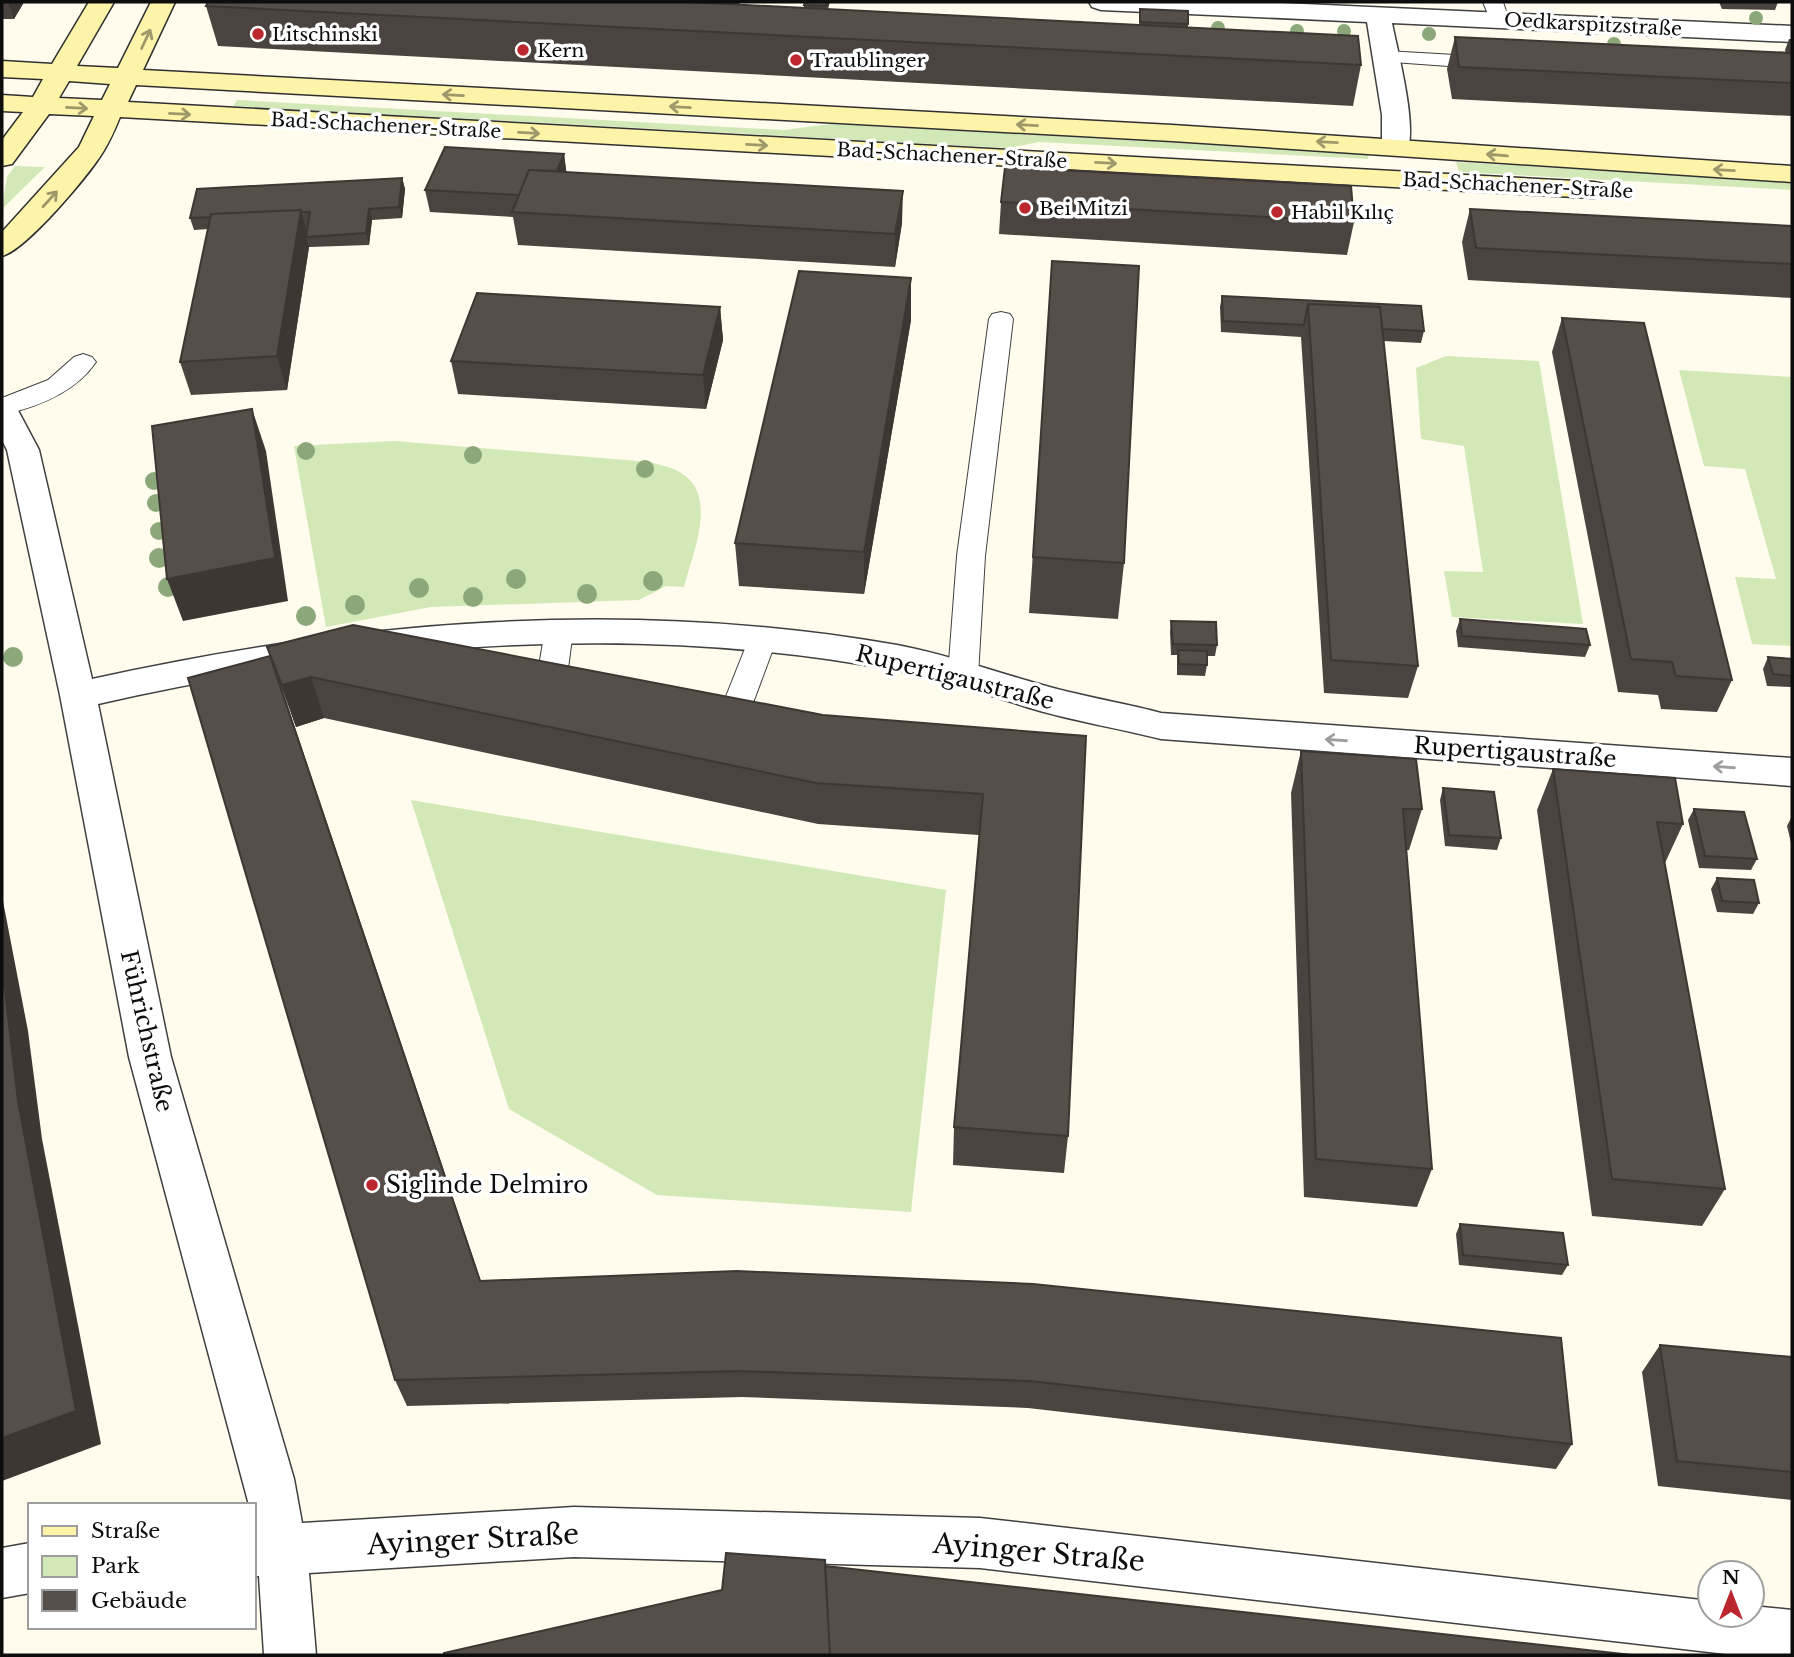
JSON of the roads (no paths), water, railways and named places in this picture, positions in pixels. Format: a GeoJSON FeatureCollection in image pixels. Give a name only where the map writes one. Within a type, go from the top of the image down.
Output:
{"type":"FeatureCollection","features":[{"type":"Feature","properties":{"kind":"main road"},"geometry":{"type":"LineString","coordinates":[[2,158],[41,106],[101,2]]}},
{"type":"Feature","properties":{"kind":"main road"},"geometry":{"type":"LineString","coordinates":[[2,247],[25,227],[75,172],[91,150],[163,2]]}},
{"type":"Feature","properties":{"kind":"main road","name":"Bad-Schachener-Straße"},"geometry":{"type":"LineString","coordinates":[[2,69],[1396,146],[1568,162],[1792,174]]}},
{"type":"Feature","properties":{"kind":"main road","name":"Bad-Schachener-Straße"},"geometry":{"type":"LineString","coordinates":[[2,103],[1614,191]]}},
{"type":"Feature","properties":{"kind":"main road"},"geometry":{"type":"LineString","coordinates":[[1385,178],[1396,146]]}},
{"type":"Feature","properties":{"kind":"street","name":"Oedkarspitzstraße"},"geometry":{"type":"LineString","coordinates":[[1101,2],[1282,6],[1378,14],[1496,11],[1792,34]]}},
{"type":"Feature","properties":{"kind":"street"},"geometry":{"type":"LineString","coordinates":[[1378,14],[1395,115],[1396,146]]}},
{"type":"Feature","properties":{"kind":"street","name":"Führichstraße"},"geometry":{"type":"LineString","coordinates":[[2,407],[23,450],[78,695],[150,1057],[269,1479],[268,1551],[290,1655]]}},
{"type":"Feature","properties":{"kind":"street","name":"Rupertigaustraße"},"geometry":{"type":"LineString","coordinates":[[78,695],[164,674],[283,652],[421,637],[619,629],[821,646],[902,659],[1059,703],[1161,726],[1792,772]]}},
{"type":"Feature","properties":{"kind":"street","name":"Ayinger Straße"},"geometry":{"type":"LineString","coordinates":[[268,1551],[574,1532],[980,1543],[1792,1636]]}},
{"type":"Feature","properties":{"kind":"street"},"geometry":{"type":"LineString","coordinates":[[2,1573],[28,1568]]}},
{"type":"Feature","properties":{"kind":"lane"},"geometry":{"type":"LineString","coordinates":[[1385,57],[1505,63]]}},
{"type":"Feature","properties":{"kind":"lane"},"geometry":{"type":"LineString","coordinates":[[963,675],[971,556],[1001,319]]}},
{"type":"Feature","properties":{"kind":"lane"},"geometry":{"type":"LineString","coordinates":[[2,407],[59,386],[72,377],[83,362]]}},
{"type":"Feature","properties":{"kind":"lane"},"geometry":{"type":"LineString","coordinates":[[551,684],[559,630]]}},
{"type":"Feature","properties":{"kind":"lane"},"geometry":{"type":"LineString","coordinates":[[732,719],[761,641]]}},
{"type":"Feature","properties":{"kind":"place","name":"Litschinski"},"geometry":{"type":"Point","coordinates":[258,34]}},
{"type":"Feature","properties":{"kind":"place","name":"Kern"},"geometry":{"type":"Point","coordinates":[523,50]}},
{"type":"Feature","properties":{"kind":"place","name":"Traublinger"},"geometry":{"type":"Point","coordinates":[796,60]}},
{"type":"Feature","properties":{"kind":"place","name":"Bei Mitzi"},"geometry":{"type":"Point","coordinates":[1025,208]}},
{"type":"Feature","properties":{"kind":"place","name":"Habil Kılıç"},"geometry":{"type":"Point","coordinates":[1277,212]}},
{"type":"Feature","properties":{"kind":"place","name":"Siglinde Delmiro"},"geometry":{"type":"Point","coordinates":[372,1185]}}]}
